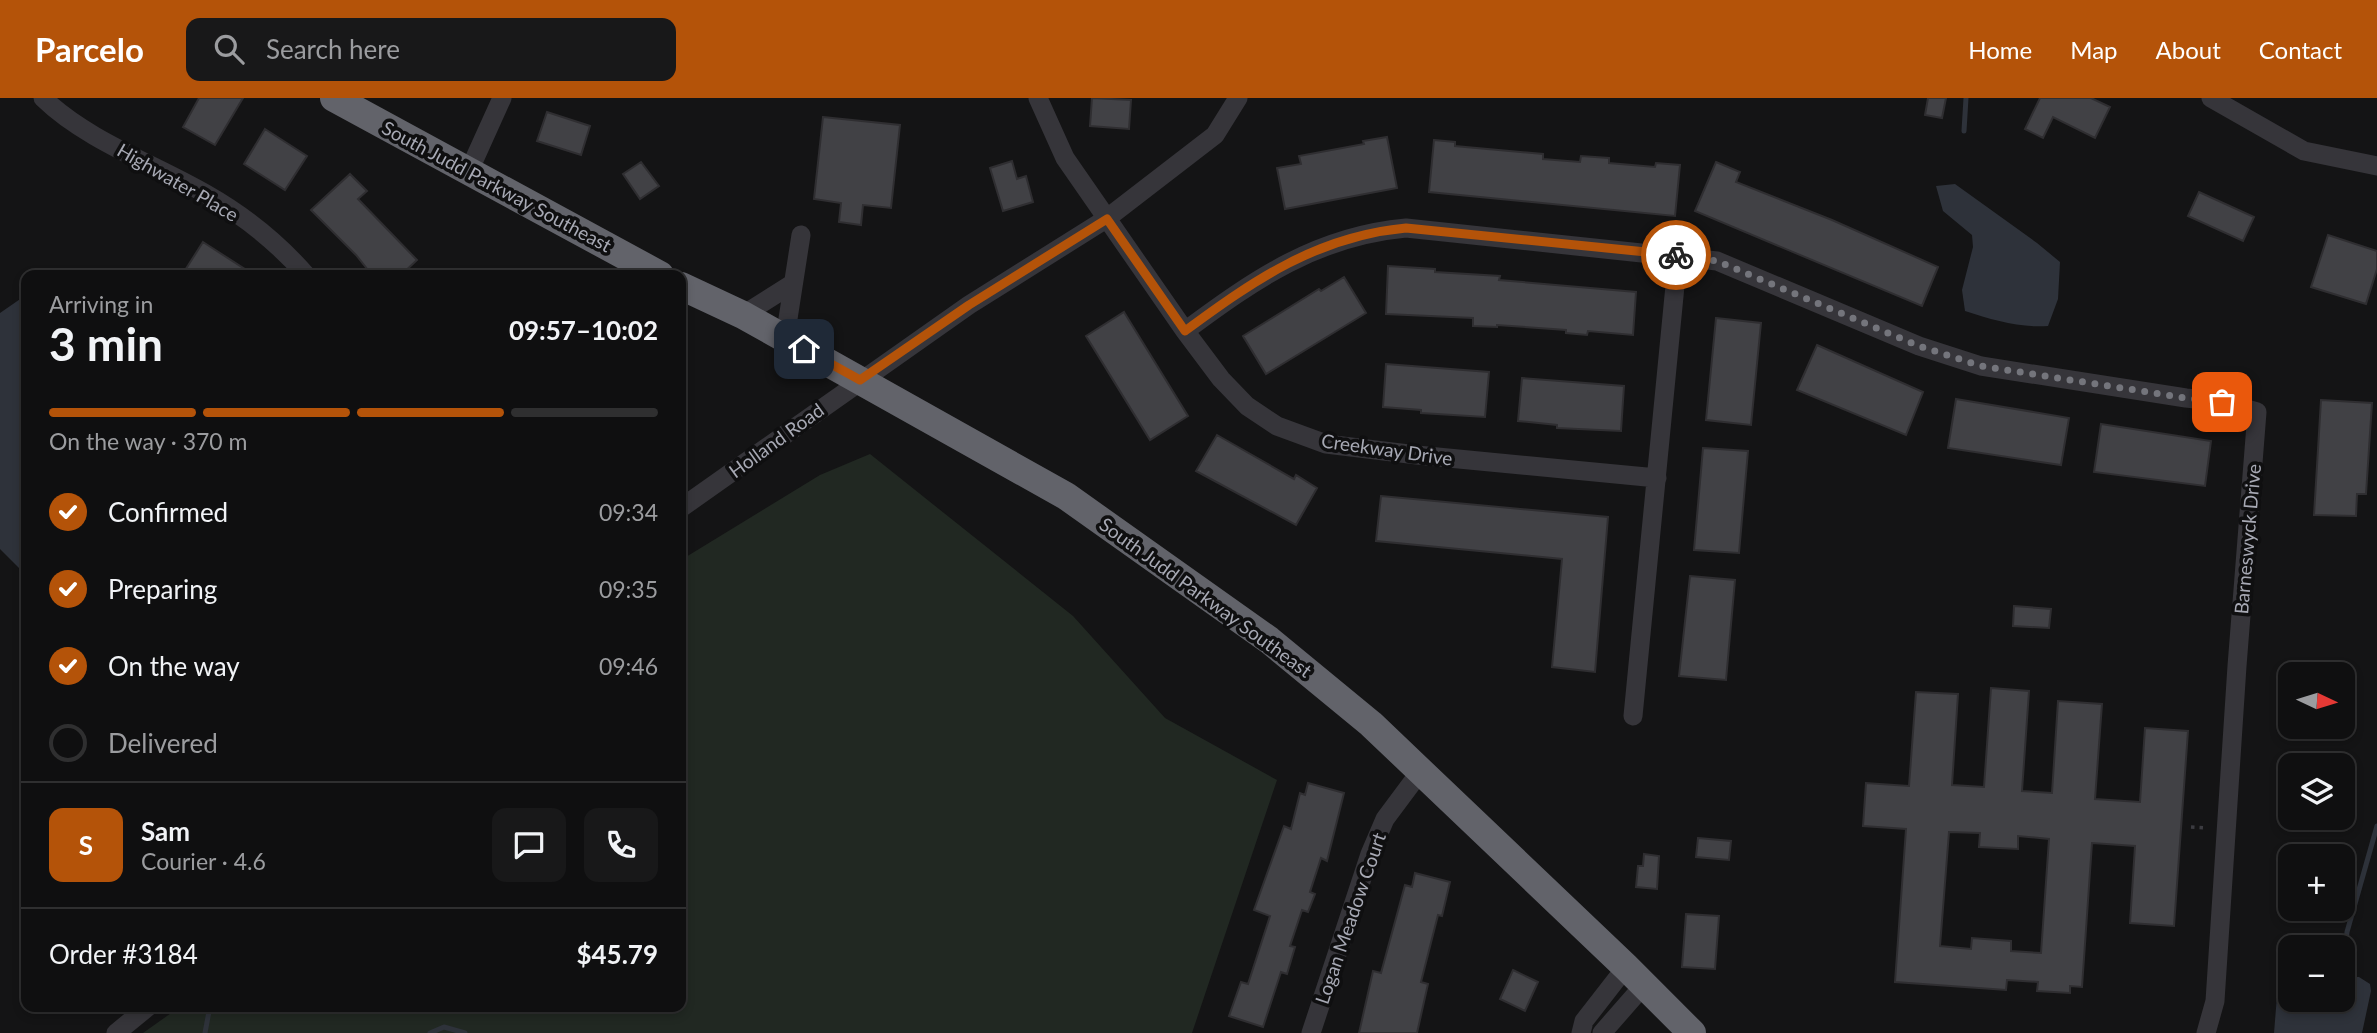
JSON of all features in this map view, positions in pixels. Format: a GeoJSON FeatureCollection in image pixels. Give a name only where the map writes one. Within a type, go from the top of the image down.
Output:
{"type":"FeatureCollection","features":[{"type":"Feature","properties":{"kind":"highway","name":"South Judd Parkway Southeast"},"geometry":{"type":"LineString","coordinates":[[334,98],[651,270]]}},
{"type":"Feature","properties":{"kind":"highway","name":"South Judd Parkway Southeast"},"geometry":{"type":"LineString","coordinates":[[686,288],[743,315],[1066,496],[1269,640],[1371,724],[1692,1033]]}},
{"type":"Feature","properties":{"kind":"street","name":"Highwater Place"},"geometry":{"type":"LineString","coordinates":[[43,98],[55,109],[115,146],[207,194],[266,234],[301,270]]}},
{"type":"Feature","properties":{"kind":"street"},"geometry":{"type":"LineString","coordinates":[[469,171],[502,98]]}},
{"type":"Feature","properties":{"kind":"street","name":"Creekway Drive"},"geometry":{"type":"LineString","coordinates":[[1038,98],[1065,158],[1185,331],[1221,379],[1247,406],[1277,426],[1326,444],[1657,478]]}},
{"type":"Feature","properties":{"kind":"street","name":"Holland Road"},"geometry":{"type":"LineString","coordinates":[[686,504],[969,305],[1107,219],[1215,135],[1238,98]]}},
{"type":"Feature","properties":{"kind":"street"},"geometry":{"type":"LineString","coordinates":[[2211,98],[2304,151],[2377,166]]}},
{"type":"Feature","properties":{"kind":"street","name":"Barneswyck Drive"},"geometry":{"type":"LineString","coordinates":[[1185,331],[1263,275],[1317,248],[1373,231],[1406,228],[1717,261],[1919,346],[1981,366],[2222,402],[2257,412],[2215,1001],[2206,1033]]}},
{"type":"Feature","properties":{"kind":"street"},"geometry":{"type":"LineString","coordinates":[[785,338],[801,234]]}},
{"type":"Feature","properties":{"kind":"street"},"geometry":{"type":"LineString","coordinates":[[1633,716],[1678,255]]}},
{"type":"Feature","properties":{"kind":"street"},"geometry":{"type":"LineString","coordinates":[[743,315],[792,284]]}},
{"type":"Feature","properties":{"kind":"street","name":"Logan Meadow Court"},"geometry":{"type":"LineString","coordinates":[[1311,1033],[1370,854],[1385,819],[1420,772]]}},
{"type":"Feature","properties":{"kind":"street"},"geometry":{"type":"LineString","coordinates":[[1581,1033],[1584,1021],[1635,976]]}},
{"type":"Feature","properties":{"kind":"street"},"geometry":{"type":"LineString","coordinates":[[1602,1033],[1635,976]]}},
{"type":"Feature","properties":{"kind":"street"},"geometry":{"type":"LineString","coordinates":[[116,1033],[142,1012]]}},
{"type":"Feature","properties":{"kind":"path"},"geometry":{"type":"LineString","coordinates":[[2191,827],[2206,828]]}},
{"type":"Feature","properties":{"kind":"shaded area"},"geometry":{"type":"Polygon","coordinates":[[[1955,184],[2060,262],[2058,299],[2048,326],[2016,325],[1965,311],[1962,290],[1973,247],[1972,235],[1943,211],[1936,186],[1955,184]]]}},
{"type":"Feature","properties":{"kind":"shaded area"},"geometry":{"type":"Polygon","coordinates":[[[21,298],[21,570],[0,549],[0,313],[21,298]]]}},
{"type":"Feature","properties":{"kind":"shaded area"},"geometry":{"type":"Polygon","coordinates":[[[870,454],[1073,616],[1165,718],[1277,780],[1192,1033],[143,1033],[173,1012],[686,1012],[686,557],[820,475],[870,454]]]}},
{"type":"Feature","properties":{"kind":"shaded area"},"geometry":{"type":"Polygon","coordinates":[[[2355,977],[2370,984],[2371,991],[2362,1033],[2274,1033],[2278,993],[2278,1012],[2355,1012],[2355,977]]]}},
{"type":"Feature","properties":{"kind":"building"},"geometry":{"type":"Polygon","coordinates":[[[199,98],[243,98],[215,145],[183,127],[199,98]]]}},
{"type":"Feature","properties":{"kind":"building"},"geometry":{"type":"Polygon","coordinates":[[[1092,98],[1131,100],[1129,129],[1090,126],[1092,98]]]}},
{"type":"Feature","properties":{"kind":"building"},"geometry":{"type":"Polygon","coordinates":[[[1928,98],[1946,98],[1942,118],[1925,115],[1928,98]]]}},
{"type":"Feature","properties":{"kind":"building"},"geometry":{"type":"Polygon","coordinates":[[[2040,98],[2091,98],[2110,107],[2095,138],[2053,117],[2043,138],[2025,129],[2040,98]]]}},
{"type":"Feature","properties":{"kind":"building"},"geometry":{"type":"Polygon","coordinates":[[[547,112],[590,126],[581,155],[537,141],[547,112]]]}},
{"type":"Feature","properties":{"kind":"building"},"geometry":{"type":"Polygon","coordinates":[[[823,117],[900,125],[891,208],[863,205],[861,225],[839,222],[841,203],[814,199],[823,117]]]}},
{"type":"Feature","properties":{"kind":"building"},"geometry":{"type":"Polygon","coordinates":[[[265,129],[307,156],[285,190],[244,164],[265,129]]]}},
{"type":"Feature","properties":{"kind":"building"},"geometry":{"type":"Polygon","coordinates":[[[1387,137],[1397,188],[1285,209],[1277,168],[1301,164],[1299,156],[1387,137]]]}},
{"type":"Feature","properties":{"kind":"building"},"geometry":{"type":"Polygon","coordinates":[[[1434,140],[1455,142],[1455,146],[1543,154],[1543,159],[1580,162],[1581,156],[1609,158],[1609,163],[1655,167],[1656,163],[1680,165],[1675,216],[1429,192],[1434,140]]]}},
{"type":"Feature","properties":{"kind":"building"},"geometry":{"type":"Polygon","coordinates":[[[1012,161],[1017,179],[1026,176],[1033,202],[1003,211],[990,168],[1012,161]]]}},
{"type":"Feature","properties":{"kind":"building"},"geometry":{"type":"Polygon","coordinates":[[[641,162],[659,186],[640,199],[623,174],[641,162]]]}},
{"type":"Feature","properties":{"kind":"building"},"geometry":{"type":"Polygon","coordinates":[[[1716,162],[1740,172],[1736,182],[1832,220],[1938,267],[1922,306],[1695,211],[1716,162]]]}},
{"type":"Feature","properties":{"kind":"building"},"geometry":{"type":"Polygon","coordinates":[[[350,174],[367,191],[358,199],[417,260],[406,270],[368,270],[311,210],[350,174]]]}},
{"type":"Feature","properties":{"kind":"building"},"geometry":{"type":"Polygon","coordinates":[[[2199,192],[2254,217],[2243,241],[2188,216],[2199,192]]]}},
{"type":"Feature","properties":{"kind":"building"},"geometry":{"type":"Polygon","coordinates":[[[2328,235],[2377,251],[2377,269],[2366,304],[2311,287],[2328,235]]]}},
{"type":"Feature","properties":{"kind":"building"},"geometry":{"type":"Polygon","coordinates":[[[203,242],[246,270],[185,270],[203,242]]]}},
{"type":"Feature","properties":{"kind":"building"},"geometry":{"type":"Polygon","coordinates":[[[1388,266],[1500,276],[1499,280],[1636,292],[1633,335],[1588,331],[1587,335],[1566,333],[1566,330],[1473,326],[1473,318],[1386,314],[1388,266]]]}},
{"type":"Feature","properties":{"kind":"building"},"geometry":{"type":"Polygon","coordinates":[[[1344,277],[1366,313],[1266,374],[1243,336],[1319,289],[1321,291],[1344,277]]]}},
{"type":"Feature","properties":{"kind":"building"},"geometry":{"type":"Polygon","coordinates":[[[1124,312],[1188,416],[1150,440],[1086,336],[1124,312]]]}},
{"type":"Feature","properties":{"kind":"building"},"geometry":{"type":"Polygon","coordinates":[[[1716,318],[1761,323],[1751,425],[1706,420],[1716,318]]]}},
{"type":"Feature","properties":{"kind":"building"},"geometry":{"type":"Polygon","coordinates":[[[1817,345],[1923,392],[1906,435],[1797,390],[1817,345]]]}},
{"type":"Feature","properties":{"kind":"building"},"geometry":{"type":"Polygon","coordinates":[[[1386,364],[1489,372],[1485,417],[1421,413],[1421,410],[1383,407],[1386,364]]]}},
{"type":"Feature","properties":{"kind":"building"},"geometry":{"type":"Polygon","coordinates":[[[1522,378],[1624,386],[1621,431],[1557,428],[1557,425],[1518,421],[1522,378]]]}},
{"type":"Feature","properties":{"kind":"building"},"geometry":{"type":"Polygon","coordinates":[[[1956,399],[2069,418],[2061,465],[1948,448],[1956,399]]]}},
{"type":"Feature","properties":{"kind":"building"},"geometry":{"type":"Polygon","coordinates":[[[2321,400],[2372,403],[2366,494],[2357,494],[2356,516],[2314,515],[2321,400]]]}},
{"type":"Feature","properties":{"kind":"building"},"geometry":{"type":"Polygon","coordinates":[[[2101,424],[2211,441],[2205,486],[2094,472],[2101,424]]]}},
{"type":"Feature","properties":{"kind":"building"},"geometry":{"type":"Polygon","coordinates":[[[1217,435],[1294,479],[1296,475],[1317,488],[1296,525],[1196,471],[1217,435]]]}},
{"type":"Feature","properties":{"kind":"building"},"geometry":{"type":"Polygon","coordinates":[[[1703,448],[1748,451],[1739,553],[1694,550],[1703,448]]]}},
{"type":"Feature","properties":{"kind":"building"},"geometry":{"type":"Polygon","coordinates":[[[1381,496],[1608,517],[1595,672],[1552,667],[1562,559],[1376,541],[1381,496]]]}},
{"type":"Feature","properties":{"kind":"building"},"geometry":{"type":"Polygon","coordinates":[[[1690,576],[1735,580],[1726,680],[1679,676],[1690,576]]]}},
{"type":"Feature","properties":{"kind":"building"},"geometry":{"type":"Polygon","coordinates":[[[2014,606],[2051,609],[2049,628],[2013,626],[2014,606]]]}},
{"type":"Feature","properties":{"kind":"building"},"geometry":{"type":"Polygon","coordinates":[[[1991,688],[2029,691],[2022,791],[2052,793],[2058,701],[2102,704],[2095,799],[2140,802],[2145,728],[2188,731],[2174,926],[2130,923],[2135,846],[2092,843],[2082,987],[2070,986],[2070,993],[2037,991],[2038,982],[2007,980],[2006,990],[1895,982],[1906,829],[1863,826],[1866,783],[1909,786],[1916,692],[1958,694],[1952,785],[1984,787],[1991,688]],[[1949,832],[1940,946],[1971,949],[1972,938],[2011,941],[2011,951],[2041,953],[2049,839],[2018,836],[2018,849],[1979,847],[1980,833],[1949,832]]]}},
{"type":"Feature","properties":{"kind":"building"},"geometry":{"type":"Polygon","coordinates":[[[1308,783],[1344,793],[1327,861],[1321,858],[1310,892],[1315,894],[1308,912],[1302,910],[1290,946],[1295,947],[1287,974],[1281,972],[1263,1027],[1229,1016],[1241,982],[1248,984],[1270,916],[1254,910],[1284,826],[1291,829],[1300,793],[1305,795],[1308,783]]]}},
{"type":"Feature","properties":{"kind":"building"},"geometry":{"type":"Polygon","coordinates":[[[1698,838],[1731,841],[1729,860],[1696,857],[1698,838]]]}},
{"type":"Feature","properties":{"kind":"building"},"geometry":{"type":"Polygon","coordinates":[[[1644,854],[1659,856],[1657,889],[1636,887],[1638,866],[1643,866],[1644,854]]]}},
{"type":"Feature","properties":{"kind":"building"},"geometry":{"type":"Polygon","coordinates":[[[1415,873],[1450,882],[1442,916],[1438,915],[1421,982],[1428,984],[1417,1033],[1359,1033],[1373,971],[1381,973],[1405,885],[1412,887],[1415,873]]]}},
{"type":"Feature","properties":{"kind":"building"},"geometry":{"type":"Polygon","coordinates":[[[1686,914],[1719,916],[1715,969],[1682,967],[1686,914]]]}},
{"type":"Feature","properties":{"kind":"building"},"geometry":{"type":"Polygon","coordinates":[[[1513,970],[1538,982],[1525,1011],[1500,999],[1513,970]]]}},
{"type":"Feature","properties":{"kind":"waterway"},"geometry":{"type":"LineString","coordinates":[[1964,131],[1966,98]]}},
{"type":"Feature","properties":{"kind":"waterway"},"geometry":{"type":"LineString","coordinates":[[2347,935],[2377,826]]}},
{"type":"Feature","properties":{"kind":"waterway"},"geometry":{"type":"LineString","coordinates":[[205,1033],[209,1012]]}},
{"type":"Feature","properties":{"kind":"waterway"},"geometry":{"type":"LineString","coordinates":[[430,1033],[444,1027],[465,1033]]}},
{"type":"Feature","properties":{"kind":"way so far"},"geometry":{"type":"LineString","coordinates":[[1676,255],[1717,261],[1919,346],[1981,366],[2222,402]]}},
{"type":"Feature","properties":{"kind":"route"},"geometry":{"type":"LineString","coordinates":[[804,349],[860,380],[969,305],[1107,219],[1185,331],[1263,275],[1317,248],[1373,231],[1406,228],[1676,255]]}}]}
